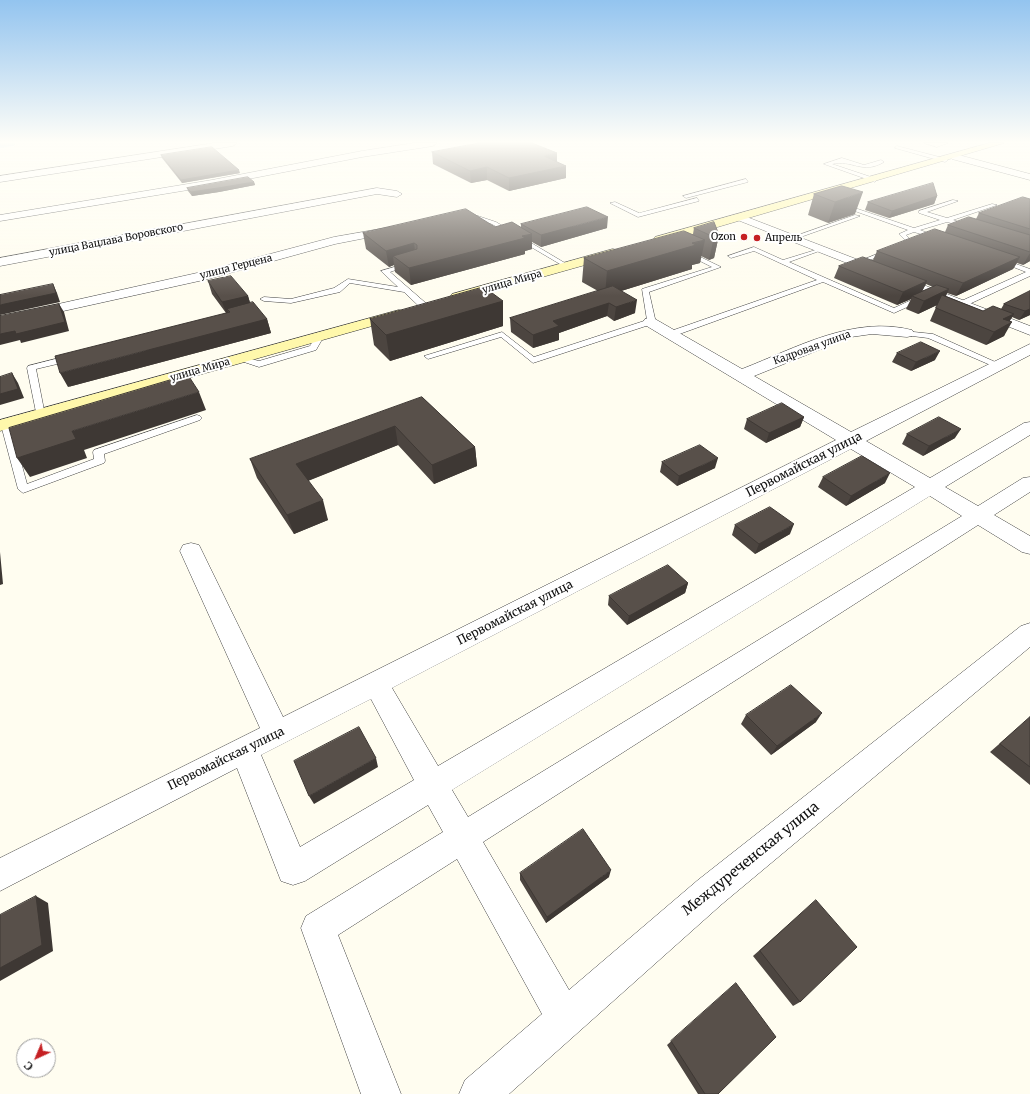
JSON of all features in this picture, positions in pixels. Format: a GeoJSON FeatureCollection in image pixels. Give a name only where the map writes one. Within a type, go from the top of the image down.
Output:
{"type":"FeatureCollection","features":[{"type":"Feature","properties":{"kind":"main road"},"geometry":{"type":"LineString","coordinates":[[653,242],[739,217],[833,194]]}},
{"type":"Feature","properties":{"kind":"main road","name":"улица Мира"},"geometry":{"type":"LineString","coordinates":[[3,425],[625,250]]}},
{"type":"Feature","properties":{"kind":"street"},"geometry":{"type":"LineString","coordinates":[[0,218],[145,194]]}},
{"type":"Feature","properties":{"kind":"street","name":"улица Вацлава Воровского"},"geometry":{"type":"LineString","coordinates":[[0,262],[361,194]]}},
{"type":"Feature","properties":{"kind":"street"},"geometry":{"type":"LineString","coordinates":[[458,218],[472,216]]}},
{"type":"Feature","properties":{"kind":"street"},"geometry":{"type":"LineString","coordinates":[[739,217],[1030,331]]}},
{"type":"Feature","properties":{"kind":"street","name":"улица Герцена"},"geometry":{"type":"LineString","coordinates":[[0,321],[208,275],[334,241],[408,227]]}},
{"type":"Feature","properties":{"kind":"street"},"geometry":{"type":"LineString","coordinates":[[651,322],[1030,546]]}},
{"type":"Feature","properties":{"kind":"street","name":"Кадровая улица"},"geometry":{"type":"LineString","coordinates":[[742,375],[848,333],[872,330],[907,333]]}},
{"type":"Feature","properties":{"kind":"street","name":"Первомайская улица"},"geometry":{"type":"LineString","coordinates":[[0,875],[244,749],[376,684],[1030,349]]}},
{"type":"Feature","properties":{"kind":"street"},"geometry":{"type":"LineString","coordinates":[[244,749],[293,869],[1030,427]]}},
{"type":"Feature","properties":{"kind":"street"},"geometry":{"type":"LineString","coordinates":[[381,1094],[318,928],[1030,483]]}},
{"type":"Feature","properties":{"kind":"street"},"geometry":{"type":"LineString","coordinates":[[191,550],[277,734]]}},
{"type":"Feature","properties":{"kind":"street","name":"Междуреченская улица"},"geometry":{"type":"LineString","coordinates":[[479,1094],[710,892],[1030,633]]}},
{"type":"Feature","properties":{"kind":"street"},"geometry":{"type":"LineString","coordinates":[[376,684],[565,1019]]}},
{"type":"Feature","properties":{"kind":"lane"},"geometry":{"type":"LineString","coordinates":[[686,196],[694,194]]}},
{"type":"Feature","properties":{"kind":"lane"},"geometry":{"type":"LineString","coordinates":[[613,203],[638,215],[697,200]]}},
{"type":"Feature","properties":{"kind":"lane"},"geometry":{"type":"LineString","coordinates":[[955,201],[922,212],[978,230]]}},
{"type":"Feature","properties":{"kind":"lane"},"geometry":{"type":"LineString","coordinates":[[832,202],[944,240]]}},
{"type":"Feature","properties":{"kind":"lane"},"geometry":{"type":"LineString","coordinates":[[904,245],[902,234],[994,205]]}},
{"type":"Feature","properties":{"kind":"lane"},"geometry":{"type":"LineString","coordinates":[[472,216],[494,223],[567,266]]}},
{"type":"Feature","properties":{"kind":"lane"},"geometry":{"type":"LineString","coordinates":[[793,238],[857,216]]}},
{"type":"Feature","properties":{"kind":"lane"},"geometry":{"type":"LineString","coordinates":[[858,263],[920,239]]}},
{"type":"Feature","properties":{"kind":"lane"},"geometry":{"type":"LineString","coordinates":[[428,356],[502,334],[534,360],[651,322],[645,291],[718,267],[676,248],[653,242]]}},
{"type":"Feature","properties":{"kind":"lane"},"geometry":{"type":"LineString","coordinates":[[731,256],[754,249],[894,311],[934,293]]}},
{"type":"Feature","properties":{"kind":"lane"},"geometry":{"type":"LineString","coordinates":[[783,262],[820,249]]}},
{"type":"Feature","properties":{"kind":"lane"},"geometry":{"type":"LineString","coordinates":[[994,258],[1030,272]]}},
{"type":"Feature","properties":{"kind":"lane"},"geometry":{"type":"LineString","coordinates":[[416,263],[385,271],[425,307]]}},
{"type":"Feature","properties":{"kind":"lane"},"geometry":{"type":"LineString","coordinates":[[962,304],[1030,272]]}},
{"type":"Feature","properties":{"kind":"lane"},"geometry":{"type":"LineString","coordinates":[[671,334],[823,280]]}},
{"type":"Feature","properties":{"kind":"lane"},"geometry":{"type":"LineString","coordinates":[[264,299],[291,301],[337,290],[348,281],[406,290]]}},
{"type":"Feature","properties":{"kind":"lane"},"geometry":{"type":"LineString","coordinates":[[907,333],[930,336],[998,365]]}},
{"type":"Feature","properties":{"kind":"lane"},"geometry":{"type":"LineString","coordinates":[[40,415],[31,368],[77,356]]}},
{"type":"Feature","properties":{"kind":"lane"},"geometry":{"type":"LineString","coordinates":[[3,425],[23,489],[100,461],[98,452],[197,418]]}},
{"type":"Feature","properties":{"kind":"building"},"geometry":{"type":"Polygon","coordinates":[[[814,194],[857,194],[835,202],[814,194]]]}},
{"type":"Feature","properties":{"kind":"building"},"geometry":{"type":"Polygon","coordinates":[[[895,194],[936,194],[937,196],[892,211],[868,202],[895,194]]]}},
{"type":"Feature","properties":{"kind":"building"},"geometry":{"type":"Polygon","coordinates":[[[1023,197],[1030,199],[1030,229],[979,213],[1023,197]]]}},
{"type":"Feature","properties":{"kind":"building"},"geometry":{"type":"Polygon","coordinates":[[[587,207],[608,217],[541,235],[521,224],[587,207]]]}},
{"type":"Feature","properties":{"kind":"building"},"geometry":{"type":"Polygon","coordinates":[[[466,209],[495,227],[512,222],[532,234],[522,236],[525,238],[409,268],[393,256],[417,249],[417,245],[414,243],[386,251],[363,233],[466,209]]]}},
{"type":"Feature","properties":{"kind":"building"},"geometry":{"type":"Polygon","coordinates":[[[969,217],[1030,235],[1030,252],[948,225],[969,217]]]}},
{"type":"Feature","properties":{"kind":"building"},"geometry":{"type":"Polygon","coordinates":[[[714,222],[719,235],[714,237],[694,228],[714,222]]]}},
{"type":"Feature","properties":{"kind":"building"},"geometry":{"type":"Polygon","coordinates":[[[935,229],[1020,257],[963,283],[877,251],[935,229]]]}},
{"type":"Feature","properties":{"kind":"building"},"geometry":{"type":"Polygon","coordinates":[[[684,231],[705,240],[692,243],[696,245],[607,271],[584,258],[684,231]]]}},
{"type":"Feature","properties":{"kind":"building"},"geometry":{"type":"Polygon","coordinates":[[[863,257],[927,281],[903,292],[839,266],[863,257]]]}},
{"type":"Feature","properties":{"kind":"building"},"geometry":{"type":"Polygon","coordinates":[[[231,276],[248,296],[222,302],[208,281],[231,276]]]}},
{"type":"Feature","properties":{"kind":"building"},"geometry":{"type":"Polygon","coordinates":[[[53,284],[56,293],[0,305],[0,295],[53,284]]]}},
{"type":"Feature","properties":{"kind":"building"},"geometry":{"type":"Polygon","coordinates":[[[937,285],[949,289],[924,301],[912,296],[937,285]]]}},
{"type":"Feature","properties":{"kind":"building"},"geometry":{"type":"Polygon","coordinates":[[[613,286],[637,300],[616,307],[609,303],[553,321],[559,326],[533,335],[510,318],[613,286]]]}},
{"type":"Feature","properties":{"kind":"building"},"geometry":{"type":"Polygon","coordinates":[[[484,287],[503,301],[386,335],[370,319],[484,287]]]}},
{"type":"Feature","properties":{"kind":"building"},"geometry":{"type":"Polygon","coordinates":[[[1030,291],[1030,309],[1025,311],[1004,304],[1030,291]]]}},
{"type":"Feature","properties":{"kind":"building"},"geometry":{"type":"Polygon","coordinates":[[[942,295],[983,311],[993,306],[1014,314],[1003,319],[1012,322],[994,332],[936,308],[942,295]]]}},
{"type":"Feature","properties":{"kind":"building"},"geometry":{"type":"Polygon","coordinates":[[[253,302],[267,319],[60,373],[55,356],[230,312],[227,309],[253,302]]]}},
{"type":"Feature","properties":{"kind":"building"},"geometry":{"type":"Polygon","coordinates":[[[59,304],[65,322],[16,334],[15,331],[0,334],[0,316],[59,304]]]}},
{"type":"Feature","properties":{"kind":"building"},"geometry":{"type":"Polygon","coordinates":[[[921,342],[940,351],[916,362],[897,353],[921,342]]]}},
{"type":"Feature","properties":{"kind":"building"},"geometry":{"type":"Polygon","coordinates":[[[12,373],[18,389],[0,394],[0,377],[12,373]]]}},
{"type":"Feature","properties":{"kind":"building"},"geometry":{"type":"Polygon","coordinates":[[[188,375],[199,392],[72,431],[76,439],[17,458],[9,428],[188,375]]]}},
{"type":"Feature","properties":{"kind":"building"},"geometry":{"type":"Polygon","coordinates":[[[422,397],[475,447],[432,465],[395,426],[296,464],[323,500],[287,515],[250,459],[422,397]]]}},
{"type":"Feature","properties":{"kind":"building"},"geometry":{"type":"Polygon","coordinates":[[[782,403],[804,417],[769,433],[747,419],[782,403]]]}},
{"type":"Feature","properties":{"kind":"building"},"geometry":{"type":"Polygon","coordinates":[[[939,417],[961,429],[929,446],[907,434],[939,417]]]}},
{"type":"Feature","properties":{"kind":"building"},"geometry":{"type":"Polygon","coordinates":[[[700,445],[718,458],[679,476],[662,462],[700,445]]]}},
{"type":"Feature","properties":{"kind":"building"},"geometry":{"type":"Polygon","coordinates":[[[862,456],[890,473],[851,496],[823,477],[862,456]]]}},
{"type":"Feature","properties":{"kind":"building"},"geometry":{"type":"Polygon","coordinates":[[[770,507],[794,524],[759,544],[735,525],[770,507]]]}},
{"type":"Feature","properties":{"kind":"building"},"geometry":{"type":"Polygon","coordinates":[[[668,565],[688,583],[629,616],[609,596],[668,565]]]}},
{"type":"Feature","properties":{"kind":"building"},"geometry":{"type":"Polygon","coordinates":[[[791,685],[822,713],[777,746],[746,715],[791,685]]]}},
{"type":"Feature","properties":{"kind":"building"},"geometry":{"type":"Polygon","coordinates":[[[1030,717],[1030,767],[1000,744],[1030,717]]]}},
{"type":"Feature","properties":{"kind":"building"},"geometry":{"type":"Polygon","coordinates":[[[359,727],[376,758],[309,796],[294,761],[359,727]]]}},
{"type":"Feature","properties":{"kind":"building"},"geometry":{"type":"Polygon","coordinates":[[[583,829],[611,870],[547,917],[520,873],[583,829]]]}},
{"type":"Feature","properties":{"kind":"building"},"geometry":{"type":"Polygon","coordinates":[[[36,896],[42,945],[0,968],[0,915],[36,896]]]}},
{"type":"Feature","properties":{"kind":"building"},"geometry":{"type":"Polygon","coordinates":[[[816,900],[857,947],[800,1002],[760,951],[816,900]]]}},
{"type":"Feature","properties":{"kind":"building"},"geometry":{"type":"Polygon","coordinates":[[[736,983],[776,1037],[718,1094],[705,1094],[671,1041],[736,983]]]}},
{"type":"Feature","properties":{"kind":"place","name":"Ozon"},"geometry":{"type":"Point","coordinates":[744,237]}},
{"type":"Feature","properties":{"kind":"place","name":"Апрель"},"geometry":{"type":"Point","coordinates":[757,238]}}]}
